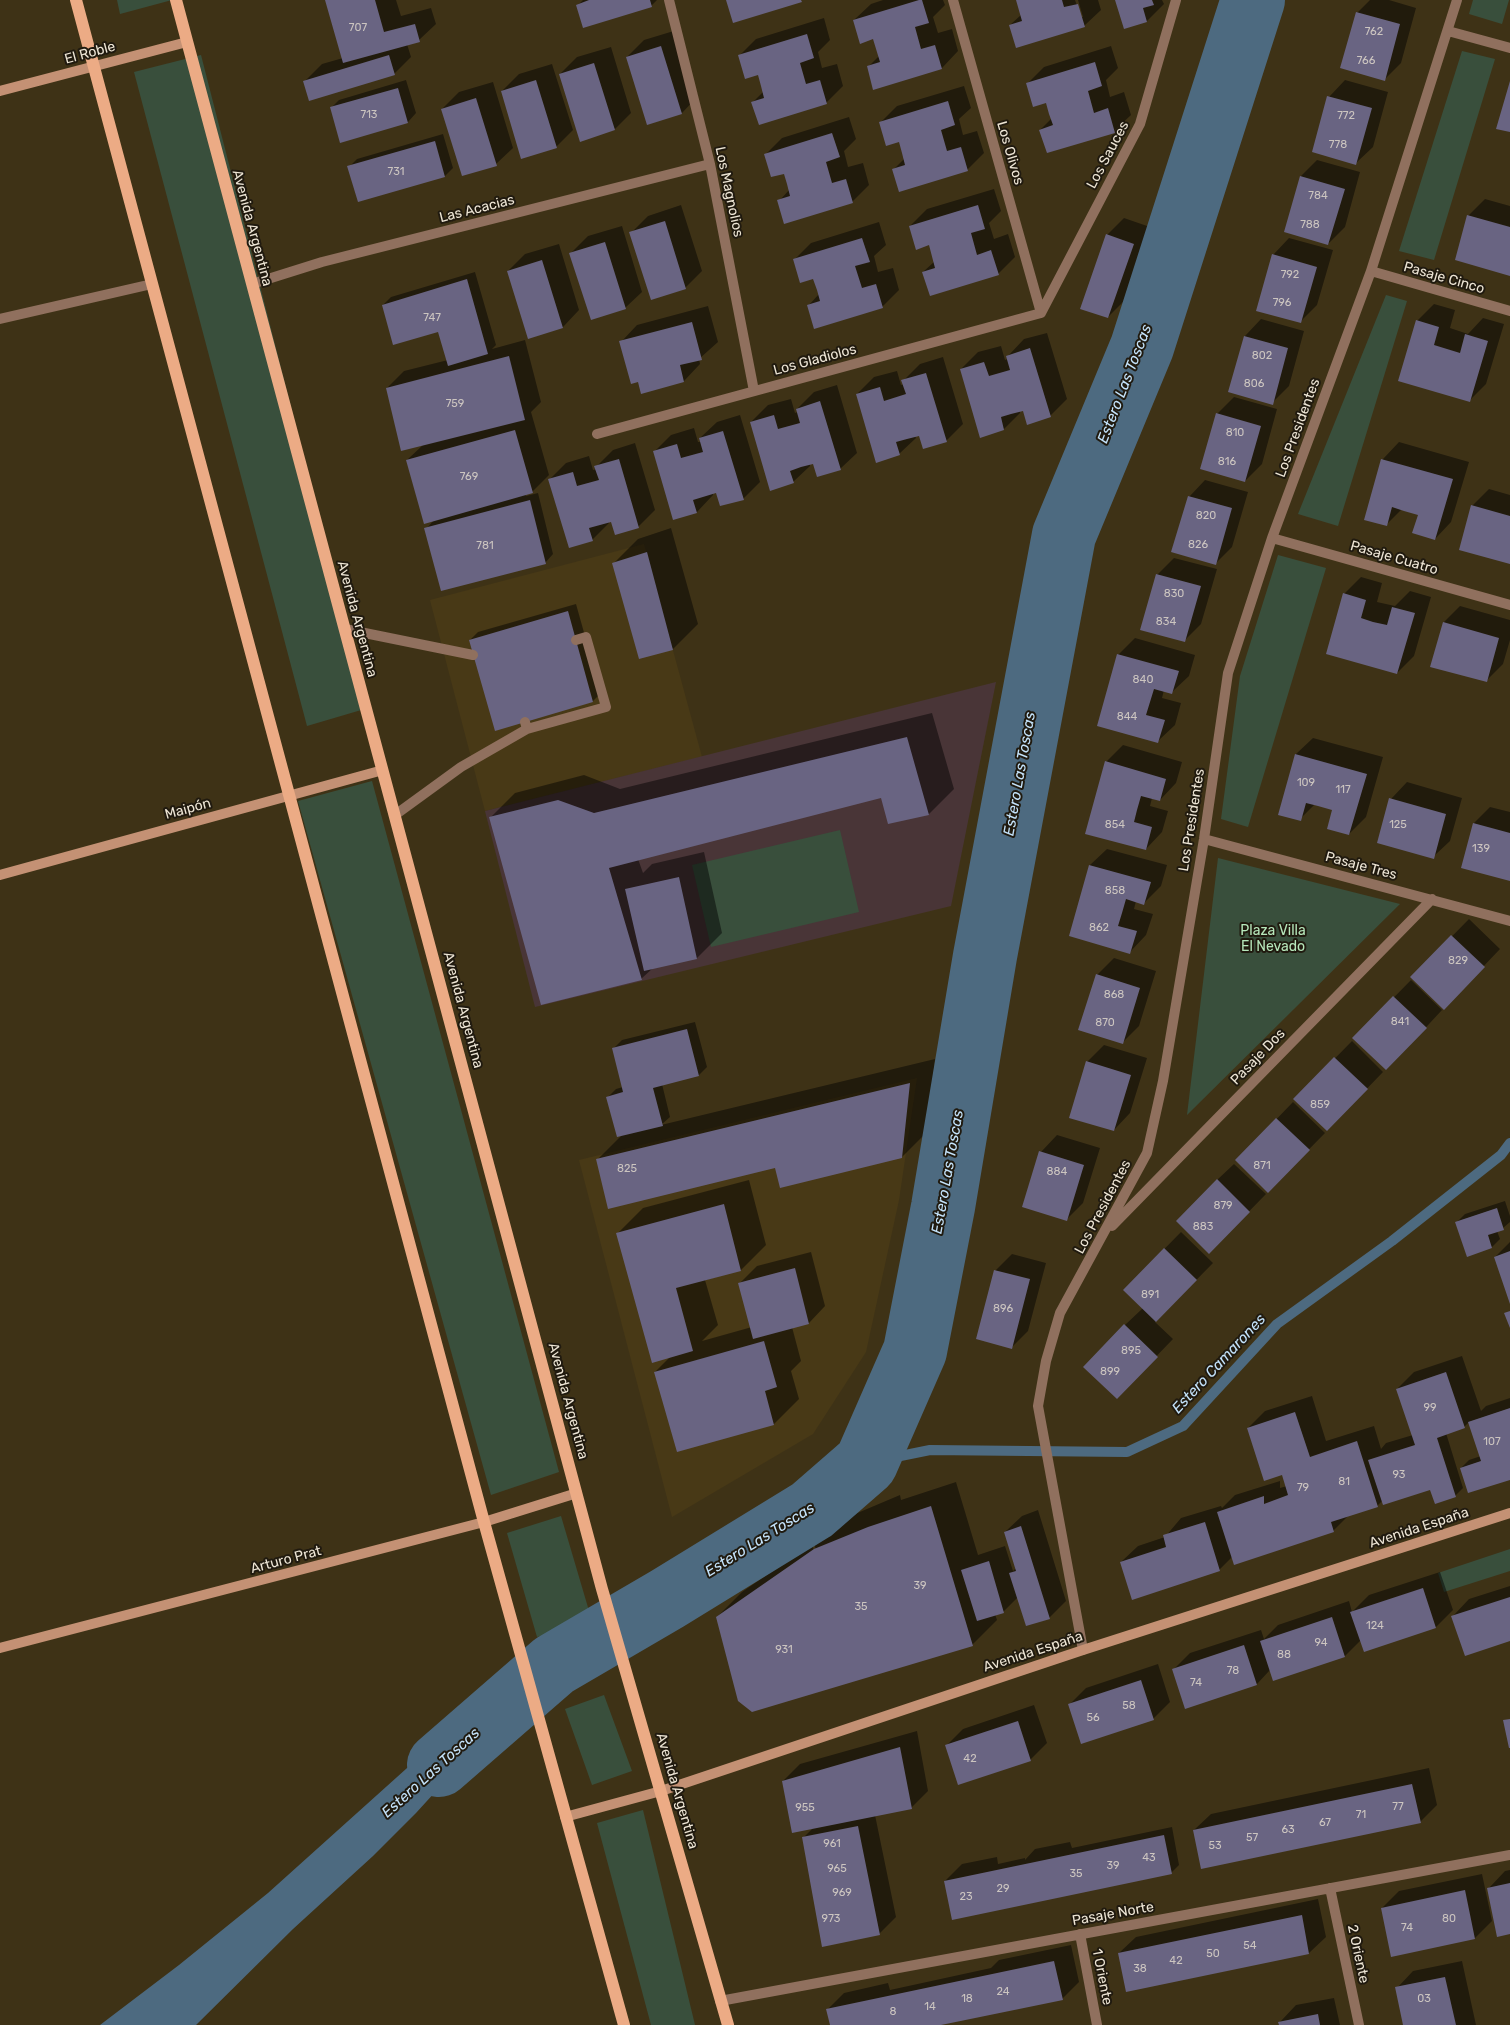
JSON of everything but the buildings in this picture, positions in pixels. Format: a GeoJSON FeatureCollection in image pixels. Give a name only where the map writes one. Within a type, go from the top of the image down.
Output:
{"type":"FeatureCollection","features":[{"type":"Feature","properties":{"kind":"main road"},"geometry":{"type":"LineString","coordinates":[[76,0],[484,1522],[624,2025]]}},
{"type":"Feature","properties":{"kind":"main road","name":"Avenida Argentina"},"geometry":{"type":"LineString","coordinates":[[176,0],[602,1589],[728,2025]]}},
{"type":"Feature","properties":{"kind":"street","name":"Los Magnolios"},"geometry":{"type":"LineString","coordinates":[[669,0],[710,164],[754,391]]}},
{"type":"Feature","properties":{"kind":"street","name":"Los Olivos"},"geometry":{"type":"LineString","coordinates":[[953,0],[1041,313]]}},
{"type":"Feature","properties":{"kind":"street","name":"Los Sauces"},"geometry":{"type":"LineString","coordinates":[[1041,313],[1140,124],[1176,0]]}},
{"type":"Feature","properties":{"kind":"street","name":"Los Presidentes"},"geometry":{"type":"LineString","coordinates":[[1083,1650],[1038,1406],[1046,1361],[1060,1313],[1147,1153],[1163,1081],[1204,839],[1228,674],[1272,538],[1371,271],[1448,31],[1456,0]]}},
{"type":"Feature","properties":{"kind":"street"},"geometry":{"type":"LineString","coordinates":[[1448,31],[1510,48]]}},
{"type":"Feature","properties":{"kind":"street","name":"El Roble"},"geometry":{"type":"LineString","coordinates":[[0,91],[187,42]]}},
{"type":"Feature","properties":{"kind":"street","name":"Las Acacias"},"geometry":{"type":"LineString","coordinates":[[252,284],[322,262],[710,164]]}},
{"type":"Feature","properties":{"kind":"street","name":"Pasaje Cinco"},"geometry":{"type":"LineString","coordinates":[[1371,271],[1510,311]]}},
{"type":"Feature","properties":{"kind":"street"},"geometry":{"type":"LineString","coordinates":[[0,319],[152,284]]}},
{"type":"Feature","properties":{"kind":"street","name":"Los Gladiolos"},"geometry":{"type":"LineString","coordinates":[[596,434],[1041,313]]}},
{"type":"Feature","properties":{"kind":"street","name":"Pasaje Cuatro"},"geometry":{"type":"LineString","coordinates":[[1272,538],[1510,604]]}},
{"type":"Feature","properties":{"kind":"street"},"geometry":{"type":"LineString","coordinates":[[345,629],[473,655]]}},
{"type":"Feature","properties":{"kind":"street"},"geometry":{"type":"LineString","coordinates":[[395,815],[461,767],[526,726],[606,707],[586,637],[576,640]]}},
{"type":"Feature","properties":{"kind":"street","name":"Maipón"},"geometry":{"type":"LineString","coordinates":[[0,875],[383,770]]}},
{"type":"Feature","properties":{"kind":"street","name":"Pasaje Tres"},"geometry":{"type":"LineString","coordinates":[[1204,839],[1510,921]]}},
{"type":"Feature","properties":{"kind":"street","name":"Pasaje Dos"},"geometry":{"type":"LineString","coordinates":[[1104,1234],[1432,899]]}},
{"type":"Feature","properties":{"kind":"street","name":"Arturo Prat"},"geometry":{"type":"LineString","coordinates":[[0,1648],[484,1522],[577,1493]]}},
{"type":"Feature","properties":{"kind":"street","name":"Avenida España"},"geometry":{"type":"LineString","coordinates":[[565,1817],[661,1791],[1083,1650],[1510,1513]]}},
{"type":"Feature","properties":{"kind":"street","name":"Pasaje Norte"},"geometry":{"type":"LineString","coordinates":[[720,2000],[1510,1855]]}},
{"type":"Feature","properties":{"kind":"street","name":"2 Oriente"},"geometry":{"type":"LineString","coordinates":[[1330,1888],[1359,2025]]}},
{"type":"Feature","properties":{"kind":"street","name":"1 Oriente"},"geometry":{"type":"LineString","coordinates":[[1080,1934],[1097,2025]]}},
{"type":"Feature","properties":{"kind":"shaded area"},"geometry":{"type":"Polygon","coordinates":[[[644,544],[702,757],[485,811],[430,600],[644,544]]]}},
{"type":"Feature","properties":{"kind":"shaded area"},"geometry":{"type":"Polygon","coordinates":[[[996,682],[951,906],[535,1007],[485,811],[996,682]]]}},
{"type":"Feature","properties":{"kind":"shaded area"},"geometry":{"type":"Polygon","coordinates":[[[917,1078],[899,1200],[866,1352],[813,1434],[672,1517],[579,1160],[917,1078]]]}},
{"type":"Feature","properties":{"kind":"green space"},"geometry":{"type":"Polygon","coordinates":[[[117,0],[172,0],[120,14],[117,0]]]}},
{"type":"Feature","properties":{"kind":"green space"},"geometry":{"type":"Polygon","coordinates":[[[1473,0],[1509,0],[1502,24],[1469,14],[1473,0]]]}},
{"type":"Feature","properties":{"kind":"green space"},"geometry":{"type":"Polygon","coordinates":[[[1462,51],[1495,59],[1434,260],[1399,251],[1462,51]]]}},
{"type":"Feature","properties":{"kind":"green space"},"geometry":{"type":"Polygon","coordinates":[[[201,55],[368,708],[307,726],[134,72],[201,55]]]}},
{"type":"Feature","properties":{"kind":"green space"},"geometry":{"type":"Polygon","coordinates":[[[1386,295],[1407,301],[1338,526],[1298,514],[1386,295]]]}},
{"type":"Feature","properties":{"kind":"green space"},"geometry":{"type":"Polygon","coordinates":[[[1278,555],[1326,568],[1248,827],[1221,819],[1240,676],[1278,555]]]}},
{"type":"Feature","properties":{"kind":"green space"},"geometry":{"type":"Polygon","coordinates":[[[372,781],[559,1472],[491,1495],[298,801],[372,781]]]}},
{"type":"Feature","properties":{"kind":"green space"},"geometry":{"type":"Polygon","coordinates":[[[840,830],[859,912],[711,947],[692,865],[840,830]]]}},
{"type":"Feature","properties":{"kind":"green space","name":"Plaza Villa El Nevado"},"geometry":{"type":"Polygon","coordinates":[[[1218,858],[1400,904],[1187,1115],[1218,858]]]}},
{"type":"Feature","properties":{"kind":"green space"},"geometry":{"type":"Polygon","coordinates":[[[561,1516],[592,1621],[537,1637],[507,1533],[561,1516]]]}},
{"type":"Feature","properties":{"kind":"green space"},"geometry":{"type":"Polygon","coordinates":[[[1510,1549],[1510,1571],[1444,1592],[1438,1573],[1510,1549]]]}},
{"type":"Feature","properties":{"kind":"green space"},"geometry":{"type":"Polygon","coordinates":[[[604,1695],[632,1771],[592,1785],[565,1709],[604,1695]]]}},
{"type":"Feature","properties":{"kind":"green space"},"geometry":{"type":"Polygon","coordinates":[[[643,1810],[695,2025],[651,2025],[597,1823],[643,1810]]]}},
{"type":"Feature","properties":{"kind":"water"},"geometry":{"type":"Polygon","coordinates":[[[505,1708],[457,1768],[416,1813],[373,1856],[293,1929],[196,2025],[100,2025],[179,1965],[268,1893],[436,1742],[505,1708]]]}},
{"type":"Feature","properties":{"kind":"waterway","name":"Estero Las Toscas"},"geometry":{"type":"LineString","coordinates":[[439,1765],[554,1665],[667,1599],[812,1510],[866,1463],[915,1351],[943,1207],[985,956],[1064,535],[1142,347],[1253,0]]}},
{"type":"Feature","properties":{"kind":"waterway","name":"Estero Camarones"},"geometry":{"type":"LineString","coordinates":[[866,1463],[930,1450],[1127,1452],[1183,1426],[1277,1324],[1392,1241],[1501,1155],[1510,1143]]}}]}
